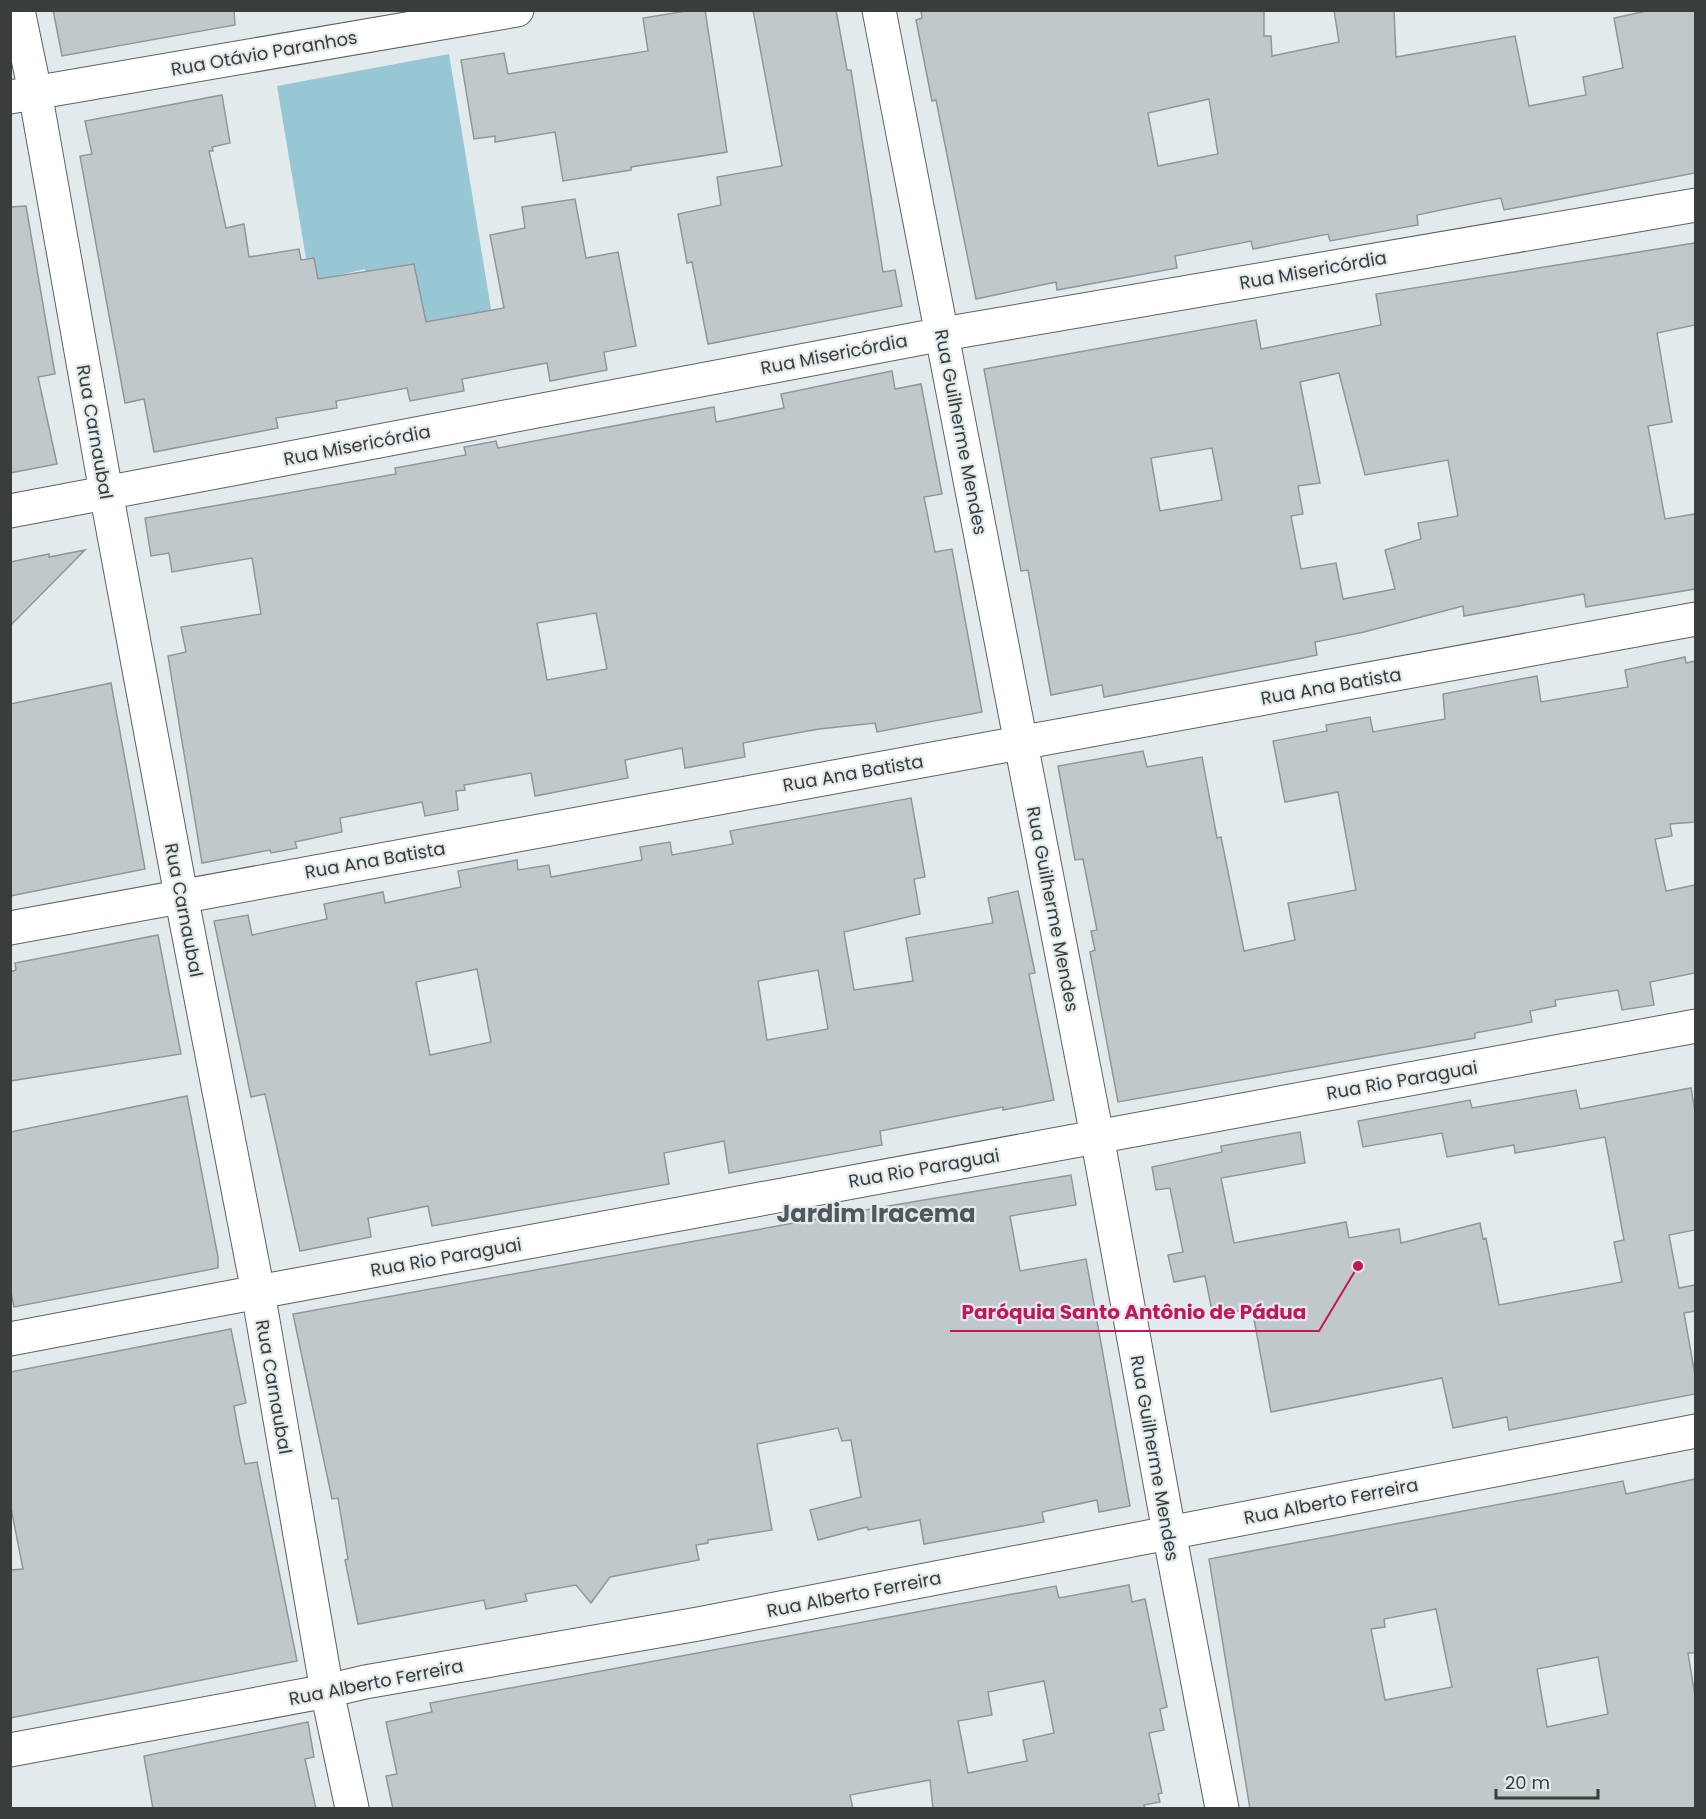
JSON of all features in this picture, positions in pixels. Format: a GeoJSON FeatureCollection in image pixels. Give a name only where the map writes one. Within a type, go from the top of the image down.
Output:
{"type":"FeatureCollection","features":[{"type":"Feature","properties":{"kind":"street","name":"Rua Carnaubal"},"geometry":{"type":"LineString","coordinates":[[18,10],[23,94],[106,492],[258,1292],[327,1691],[352,1809]]}},
{"type":"Feature","properties":{"kind":"street","name":"Rua Otávio Paranhos"},"geometry":{"type":"LineString","coordinates":[[23,94],[517,10]]}},
{"type":"Feature","properties":{"kind":"street","name":"Rua Guilherme Mendes"},"geometry":{"type":"LineString","coordinates":[[879,10],[1097,1136],[1168,1532],[1222,1809]]}},
{"type":"Feature","properties":{"kind":"street","name":"Rua Misericórdia"},"geometry":{"type":"LineString","coordinates":[[10,512],[943,334],[1695,205]]}},
{"type":"Feature","properties":{"kind":"street","name":"Rua Ana Batista"},"geometry":{"type":"LineString","coordinates":[[10,928],[1695,620]]}},
{"type":"Feature","properties":{"kind":"street","name":"Rua Rio Paraguai"},"geometry":{"type":"LineString","coordinates":[[10,1339],[1695,1026]]}},
{"type":"Feature","properties":{"kind":"street","name":"Rua Alberto Ferreira"},"geometry":{"type":"LineString","coordinates":[[10,1750],[365,1682],[698,1624],[1695,1431]]}},
{"type":"Feature","properties":{"kind":"shaded area"},"geometry":{"type":"Polygon","coordinates":[[[449,54],[492,315],[445,326],[377,325],[365,269],[310,282],[277,86],[449,54]]]}},
{"type":"Feature","properties":{"kind":"building"},"geometry":{"type":"Polygon","coordinates":[[[53,10],[234,10],[235,25],[62,56],[53,10]]]}},
{"type":"Feature","properties":{"kind":"building"},"geometry":{"type":"Polygon","coordinates":[[[705,10],[727,152],[631,167],[631,170],[563,181],[555,132],[495,142],[495,136],[474,139],[461,60],[504,53],[508,74],[648,51],[643,18],[705,10]]]}},
{"type":"Feature","properties":{"kind":"building"},"geometry":{"type":"Polygon","coordinates":[[[753,10],[836,10],[847,70],[851,70],[883,272],[895,270],[902,306],[708,344],[692,262],[687,263],[678,214],[721,205],[717,177],[782,166],[753,10]]]}},
{"type":"Feature","properties":{"kind":"building"},"geometry":{"type":"Polygon","coordinates":[[[921,10],[1264,10],[1264,36],[1271,36],[1272,56],[1339,42],[1334,10],[1394,10],[1396,57],[1515,36],[1529,106],[1586,95],[1583,77],[1623,68],[1614,18],[1651,10],[1695,10],[1695,173],[1504,210],[1501,198],[1417,215],[1418,225],[1330,241],[1328,234],[1253,249],[1251,241],[1175,256],[1177,268],[1057,290],[1056,282],[976,299],[936,100],[932,101],[916,20],[922,18],[921,10]],[[1209,99],[1148,113],[1158,166],[1218,154],[1209,99]]]}},
{"type":"Feature","properties":{"kind":"building"},"geometry":{"type":"Polygon","coordinates":[[[222,95],[230,143],[212,147],[213,151],[209,151],[226,228],[244,224],[249,257],[299,249],[301,260],[314,258],[318,279],[414,264],[426,322],[504,308],[490,235],[525,228],[522,207],[575,199],[586,258],[618,252],[636,346],[604,352],[607,370],[550,381],[547,363],[462,379],[464,391],[410,401],[407,388],[336,401],[337,408],[276,418],[278,428],[154,452],[144,399],[125,403],[80,156],[92,154],[85,121],[222,95]]]}},
{"type":"Feature","properties":{"kind":"building"},"geometry":{"type":"Polygon","coordinates":[[[26,206],[55,374],[38,377],[57,464],[10,473],[10,207],[26,206]]]}},
{"type":"Feature","properties":{"kind":"building"},"geometry":{"type":"Polygon","coordinates":[[[1695,243],[1695,325],[1657,333],[1672,422],[1648,426],[1665,519],[1695,514],[1695,589],[1586,607],[1584,594],[1464,616],[1463,606],[1364,632],[1315,642],[1317,655],[1104,697],[1102,685],[1051,695],[1028,570],[1021,571],[984,369],[1256,320],[1261,349],[1381,325],[1376,294],[1695,243]],[[1339,373],[1300,382],[1320,483],[1298,486],[1303,514],[1291,516],[1301,569],[1336,563],[1343,599],[1395,589],[1385,550],[1421,539],[1418,523],[1458,516],[1448,460],[1365,475],[1339,373]],[[1212,448],[1151,458],[1160,511],[1222,500],[1212,448]]]}},
{"type":"Feature","properties":{"kind":"building"},"geometry":{"type":"Polygon","coordinates":[[[892,371],[895,389],[921,384],[942,494],[924,497],[935,552],[952,549],[982,712],[877,732],[875,723],[819,729],[769,738],[743,743],[745,757],[685,768],[682,748],[625,760],[628,778],[535,796],[531,773],[464,785],[465,790],[456,791],[458,810],[425,816],[422,802],[340,818],[342,832],[295,842],[297,848],[271,853],[270,850],[202,863],[168,656],[186,652],[181,627],[261,614],[252,558],[172,572],[169,553],[151,556],[145,518],[396,474],[395,468],[466,455],[464,447],[496,441],[498,448],[714,407],[716,422],[784,408],[781,394],[892,371]],[[596,613],[537,623],[547,680],[607,669],[596,613]]]}},
{"type":"Feature","properties":{"kind":"building"},"geometry":{"type":"Polygon","coordinates":[[[85,550],[10,626],[10,562],[85,550]]]}},
{"type":"Feature","properties":{"kind":"building"},"geometry":{"type":"Polygon","coordinates":[[[1685,657],[1686,663],[1695,661],[1695,822],[1670,824],[1672,836],[1655,839],[1666,891],[1695,885],[1695,973],[1650,982],[1654,1005],[1622,1010],[1618,990],[1555,1000],[1556,1006],[1530,1011],[1532,1022],[1475,1033],[1475,1038],[1118,1102],[1090,952],[1095,950],[1091,931],[1097,930],[1083,859],[1075,860],[1058,766],[1143,751],[1147,767],[1202,757],[1217,838],[1221,837],[1244,951],[1295,940],[1288,903],[1356,890],[1338,792],[1285,802],[1273,741],[1327,731],[1326,725],[1370,717],[1373,732],[1445,719],[1443,694],[1537,676],[1541,702],[1628,687],[1625,670],[1685,657]]]}},
{"type":"Feature","properties":{"kind":"building"},"geometry":{"type":"Polygon","coordinates":[[[111,683],[145,869],[10,896],[10,704],[111,683]]]}},
{"type":"Feature","properties":{"kind":"building"},"geometry":{"type":"Polygon","coordinates":[[[911,798],[925,877],[914,879],[920,914],[844,932],[854,990],[913,981],[906,938],[993,923],[988,898],[1018,891],[1035,973],[1029,974],[1054,1100],[1003,1110],[1003,1107],[880,1131],[882,1145],[729,1173],[724,1141],[664,1153],[669,1184],[432,1226],[428,1206],[368,1218],[371,1237],[300,1251],[265,1094],[251,1097],[214,921],[248,915],[252,935],[327,919],[324,904],[383,892],[385,903],[461,887],[458,871],[517,860],[518,870],[549,865],[551,877],[642,860],[640,847],[670,842],[672,855],[733,844],[730,831],[911,798]],[[477,969],[416,982],[430,1055],[491,1042],[477,969]],[[818,970],[758,981],[767,1040],[828,1029],[818,970]]]}},
{"type":"Feature","properties":{"kind":"building"},"geometry":{"type":"Polygon","coordinates":[[[158,935],[181,1054],[10,1081],[10,972],[16,970],[15,963],[158,935]]]}},
{"type":"Feature","properties":{"kind":"building"},"geometry":{"type":"Polygon","coordinates":[[[1691,1088],[1695,1112],[1695,1230],[1669,1235],[1679,1288],[1695,1285],[1695,1311],[1684,1313],[1695,1375],[1695,1394],[1509,1430],[1507,1417],[1453,1428],[1442,1378],[1271,1412],[1252,1308],[1213,1316],[1205,1276],[1174,1282],[1168,1255],[1183,1252],[1170,1188],[1156,1190],[1152,1167],[1222,1152],[1221,1146],[1300,1132],[1305,1163],[1221,1178],[1234,1243],[1346,1222],[1349,1238],[1399,1229],[1401,1243],[1480,1223],[1483,1239],[1486,1238],[1499,1305],[1622,1282],[1614,1242],[1624,1240],[1605,1137],[1515,1153],[1514,1145],[1447,1157],[1442,1133],[1363,1147],[1358,1121],[1470,1100],[1472,1108],[1576,1090],[1580,1109],[1691,1088]]]}},
{"type":"Feature","properties":{"kind":"building"},"geometry":{"type":"Polygon","coordinates":[[[187,1096],[218,1257],[218,1268],[14,1307],[10,1288],[10,1132],[187,1096]]]}},
{"type":"Feature","properties":{"kind":"building"},"geometry":{"type":"Polygon","coordinates":[[[1071,1175],[1076,1205],[1010,1216],[1020,1271],[1086,1259],[1130,1506],[1099,1512],[1097,1500],[1042,1512],[1044,1522],[924,1544],[920,1520],[868,1530],[867,1527],[818,1540],[810,1510],[861,1497],[851,1440],[842,1441],[838,1428],[757,1444],[772,1530],[708,1540],[708,1543],[696,1545],[699,1560],[610,1577],[591,1603],[576,1585],[525,1594],[527,1601],[486,1609],[484,1600],[358,1624],[345,1560],[348,1559],[338,1498],[332,1499],[293,1314],[1071,1175]]]}},
{"type":"Feature","properties":{"kind":"building"},"geometry":{"type":"Polygon","coordinates":[[[231,1329],[246,1403],[234,1406],[239,1435],[245,1464],[257,1462],[297,1661],[10,1718],[10,1570],[23,1569],[10,1503],[10,1372],[231,1329]]]}},
{"type":"Feature","properties":{"kind":"building"},"geometry":{"type":"Polygon","coordinates":[[[1695,1479],[1695,1653],[1688,1653],[1695,1696],[1695,1809],[1250,1809],[1209,1559],[1623,1481],[1626,1494],[1695,1479]],[[1436,1609],[1384,1619],[1385,1627],[1371,1629],[1385,1700],[1452,1687],[1436,1609]],[[1598,1657],[1537,1669],[1547,1727],[1608,1714],[1598,1657]]]}},
{"type":"Feature","properties":{"kind":"building"},"geometry":{"type":"Polygon","coordinates":[[[1129,1585],[1132,1602],[1145,1599],[1167,1707],[1160,1709],[1164,1730],[1149,1733],[1162,1793],[1158,1794],[1160,1802],[1144,1805],[1145,1809],[933,1809],[930,1780],[850,1795],[853,1809],[393,1809],[386,1776],[397,1774],[386,1722],[432,1712],[430,1703],[1056,1586],[1059,1598],[1129,1585]],[[1044,1681],[988,1692],[992,1715],[958,1721],[968,1773],[1027,1761],[1023,1740],[1054,1733],[1044,1681]]]}},
{"type":"Feature","properties":{"kind":"building"},"geometry":{"type":"Polygon","coordinates":[[[308,1722],[314,1757],[305,1759],[316,1809],[153,1809],[144,1756],[308,1722]]]}},
{"type":"Feature","properties":{"kind":"place","name":"Paróquia Santo Antônio de Pádua"},"geometry":{"type":"Point","coordinates":[1358,1266]}},
{"type":"Feature","properties":{"kind":"district","name":"Jardim Iracema"},"geometry":{"type":"Point","coordinates":[876,1213]}}]}
